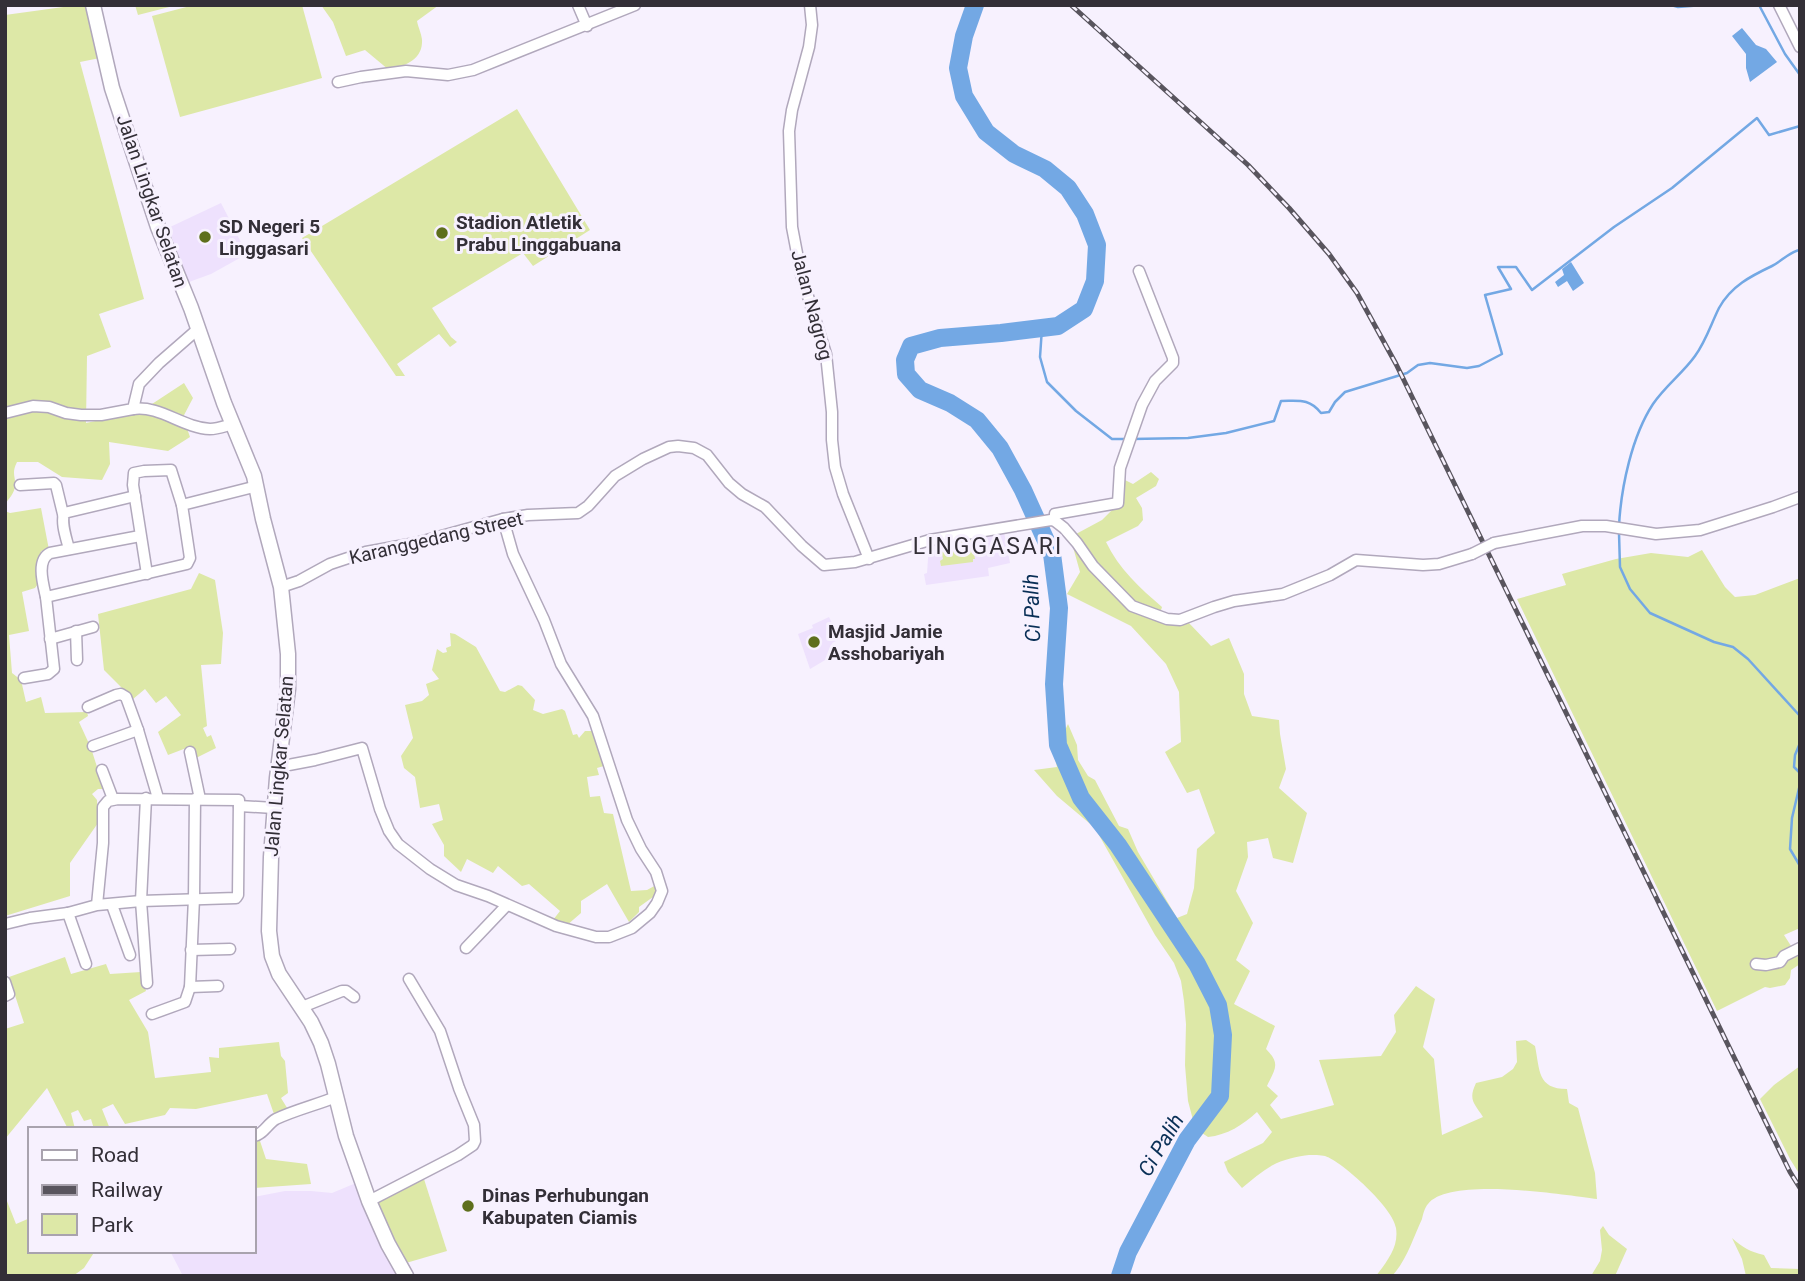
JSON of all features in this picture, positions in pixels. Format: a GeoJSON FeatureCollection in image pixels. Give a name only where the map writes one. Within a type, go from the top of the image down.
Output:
{"type":"FeatureCollection","features":[{"type":"Feature","properties":{"kind":"street","name":"Jalan Lingkar Selatan"},"geometry":{"type":"LineString","coordinates":[[93,5],[112,88],[158,227],[257,486],[281,587],[288,654],[288,689],[278,767],[270,867],[272,956],[278,974],[302,1007],[321,1043],[351,1150],[369,1202],[388,1244],[407,1276]]}},
{"type":"Feature","properties":{"kind":"street"},"geometry":{"type":"LineString","coordinates":[[578,5],[587,26]]}},
{"type":"Feature","properties":{"kind":"street"},"geometry":{"type":"LineString","coordinates":[[338,82],[406,71],[448,75],[473,70],[635,5]]}},
{"type":"Feature","properties":{"kind":"street","name":"Jalan Nagrog"},"geometry":{"type":"LineString","coordinates":[[810,5],[812,25],[809,47],[789,131],[792,228],[801,274],[826,354],[835,467],[869,559]]}},
{"type":"Feature","properties":{"kind":"street"},"geometry":{"type":"LineString","coordinates":[[1779,5],[1800,47]]}},
{"type":"Feature","properties":{"kind":"street","name":"Karanggedang Street"},"geometry":{"type":"LineString","coordinates":[[281,587],[299,581],[330,564],[366,552],[416,543],[503,519],[578,513],[615,477],[643,458],[669,447],[688,446],[707,455],[729,484],[765,507],[802,547],[824,565],[869,559],[930,540],[1053,521],[1056,514],[1110,505],[1119,501],[1120,468],[1148,392],[1174,361],[1139,271]]}},
{"type":"Feature","properties":{"kind":"street"},"geometry":{"type":"LineString","coordinates":[[133,409],[139,384],[198,329]]}},
{"type":"Feature","properties":{"kind":"street"},"geometry":{"type":"LineString","coordinates":[[5,413],[33,406],[81,415],[102,415],[142,408],[208,429],[233,424]]}},
{"type":"Feature","properties":{"kind":"street"},"geometry":{"type":"LineString","coordinates":[[46,597],[148,574],[185,565],[190,561],[182,505],[171,470],[134,473],[140,536],[148,574]]}},
{"type":"Feature","properties":{"kind":"street"},"geometry":{"type":"LineString","coordinates":[[20,485],[54,483],[69,549]]}},
{"type":"Feature","properties":{"kind":"street"},"geometry":{"type":"LineString","coordinates":[[182,505],[257,486]]}},
{"type":"Feature","properties":{"kind":"street"},"geometry":{"type":"LineString","coordinates":[[63,514],[135,496]]}},
{"type":"Feature","properties":{"kind":"street"},"geometry":{"type":"LineString","coordinates":[[1053,521],[1072,537],[1093,566],[1132,606],[1167,619],[1180,620],[1234,601],[1283,594],[1330,575],[1356,560],[1439,564],[1472,554],[1494,543],[1582,526],[1606,526],[1656,534],[1700,530],[1800,497]]}},
{"type":"Feature","properties":{"kind":"street"},"geometry":{"type":"LineString","coordinates":[[278,767],[362,748],[380,809],[398,844],[456,885],[556,926],[596,937],[609,937],[638,924],[655,908],[662,891],[656,872],[627,820],[593,716],[561,664],[513,554],[503,519]]}},
{"type":"Feature","properties":{"kind":"street"},"geometry":{"type":"LineString","coordinates":[[24,678],[48,674],[54,666],[43,581],[43,557],[50,553],[140,536]]}},
{"type":"Feature","properties":{"kind":"street"},"geometry":{"type":"LineString","coordinates":[[50,639],[93,627]]}},
{"type":"Feature","properties":{"kind":"street"},"geometry":{"type":"LineString","coordinates":[[76,631],[77,660]]}},
{"type":"Feature","properties":{"kind":"street"},"geometry":{"type":"LineString","coordinates":[[88,707],[116,695],[123,695],[128,701],[138,730],[152,798],[141,901],[147,983]]}},
{"type":"Feature","properties":{"kind":"street"},"geometry":{"type":"LineString","coordinates":[[93,746],[138,730]]}},
{"type":"Feature","properties":{"kind":"street"},"geometry":{"type":"LineString","coordinates":[[152,1014],[185,1002],[190,987],[197,799],[190,752]]}},
{"type":"Feature","properties":{"kind":"street"},"geometry":{"type":"LineString","coordinates":[[102,770],[113,799]]}},
{"type":"Feature","properties":{"kind":"street"},"geometry":{"type":"LineString","coordinates":[[5,924],[97,905],[194,898],[236,898],[239,800],[152,798],[108,801],[103,807],[103,843],[97,905]]}},
{"type":"Feature","properties":{"kind":"street"},"geometry":{"type":"LineString","coordinates":[[239,806],[274,808]]}},
{"type":"Feature","properties":{"kind":"street"},"geometry":{"type":"LineString","coordinates":[[113,905],[130,955]]}},
{"type":"Feature","properties":{"kind":"street"},"geometry":{"type":"LineString","coordinates":[[466,948],[507,905]]}},
{"type":"Feature","properties":{"kind":"street"},"geometry":{"type":"LineString","coordinates":[[68,913],[86,964]]}},
{"type":"Feature","properties":{"kind":"street"},"geometry":{"type":"LineString","coordinates":[[1756,964],[1780,962],[1784,956],[1800,948]]}},
{"type":"Feature","properties":{"kind":"street"},"geometry":{"type":"LineString","coordinates":[[191,950],[230,949]]}},
{"type":"Feature","properties":{"kind":"street"},"geometry":{"type":"LineString","coordinates":[[369,1202],[458,1155],[475,1141],[474,1125],[440,1031],[409,979]]}},
{"type":"Feature","properties":{"kind":"street"},"geometry":{"type":"LineString","coordinates":[[5,982],[9,993],[5,996]]}},
{"type":"Feature","properties":{"kind":"street"},"geometry":{"type":"LineString","coordinates":[[190,987],[218,986]]}},
{"type":"Feature","properties":{"kind":"street"},"geometry":{"type":"LineString","coordinates":[[302,1007],[342,991],[354,996]]}},
{"type":"Feature","properties":{"kind":"street"},"geometry":{"type":"LineString","coordinates":[[256,1135],[263,1132],[274,1120],[336,1097]]}},
{"type":"Feature","properties":{"kind":"shaded area","name":"SD Negeri 5 Linggasari"},"geometry":{"type":"Polygon","coordinates":[[[221,203],[247,254],[211,274],[189,282],[168,228],[221,203]]]}},
{"type":"Feature","properties":{"kind":"shaded area"},"geometry":{"type":"Polygon","coordinates":[[[1004,532],[1010,563],[988,568],[989,576],[926,585],[924,574],[927,573],[929,545],[1004,532]]]}},
{"type":"Feature","properties":{"kind":"shaded area"},"geometry":{"type":"Polygon","coordinates":[[[829,617],[840,639],[832,643],[837,653],[810,669],[798,634],[829,617]]]}},
{"type":"Feature","properties":{"kind":"shaded area"},"geometry":{"type":"Polygon","coordinates":[[[356,1183],[400,1276],[183,1276],[171,1253],[256,1253],[256,1197],[285,1191],[332,1193],[356,1183]]]}},
{"type":"Feature","properties":{"kind":"green space"},"geometry":{"type":"Polygon","coordinates":[[[86,5],[100,58],[80,62],[144,299],[99,314],[111,347],[87,356],[86,423],[128,414],[152,404],[184,383],[193,398],[183,417],[190,437],[168,451],[109,442],[110,464],[102,480],[62,477],[38,462],[17,462],[14,489],[5,504],[5,15],[86,5]]]}},
{"type":"Feature","properties":{"kind":"green space"},"geometry":{"type":"Polygon","coordinates":[[[135,5],[177,5],[138,15],[135,5]]]}},
{"type":"Feature","properties":{"kind":"green space"},"geometry":{"type":"Polygon","coordinates":[[[194,5],[302,5],[322,78],[180,117],[152,16],[194,5]]]}},
{"type":"Feature","properties":{"kind":"green space"},"geometry":{"type":"Polygon","coordinates":[[[321,5],[439,5],[417,21],[422,41],[421,49],[415,58],[389,70],[365,50],[346,56],[333,22],[321,5]]]}},
{"type":"Feature","properties":{"kind":"green space"},"geometry":{"type":"Polygon","coordinates":[[[517,109],[590,230],[533,266],[523,253],[432,308],[457,342],[450,347],[439,334],[397,364],[405,376],[396,376],[302,238],[517,109]]]}},
{"type":"Feature","properties":{"kind":"green space"},"geometry":{"type":"Polygon","coordinates":[[[1151,472],[1159,479],[1156,486],[1136,498],[1142,508],[1143,520],[1138,526],[1106,542],[1124,569],[1162,607],[1158,620],[1188,622],[1211,646],[1229,638],[1244,674],[1244,694],[1252,716],[1279,720],[1286,769],[1279,788],[1307,813],[1293,863],[1273,858],[1268,838],[1247,842],[1248,857],[1236,891],[1253,923],[1236,960],[1250,971],[1234,1004],[1275,1026],[1266,1049],[1275,1063],[1267,1086],[1278,1096],[1270,1105],[1281,1119],[1334,1105],[1319,1060],[1381,1056],[1396,1032],[1394,1015],[1416,986],[1435,999],[1423,1047],[1434,1059],[1442,1135],[1483,1117],[1472,1098],[1476,1083],[1502,1077],[1513,1069],[1517,1062],[1516,1041],[1526,1040],[1535,1046],[1539,1070],[1545,1082],[1550,1086],[1567,1089],[1569,1103],[1578,1108],[1595,1173],[1597,1199],[1535,1191],[1482,1189],[1440,1196],[1426,1207],[1409,1249],[1397,1270],[1392,1276],[1376,1276],[1394,1248],[1396,1228],[1387,1210],[1355,1176],[1325,1156],[1309,1155],[1276,1163],[1242,1188],[1228,1172],[1224,1162],[1263,1143],[1272,1132],[1257,1112],[1222,1134],[1208,1137],[1199,1131],[1188,1101],[1184,1001],[1181,981],[1174,963],[1155,935],[1095,828],[1057,796],[1034,770],[1057,767],[1054,753],[1068,724],[1077,745],[1078,760],[1088,776],[1095,780],[1119,826],[1128,829],[1138,852],[1177,918],[1187,914],[1194,888],[1197,849],[1215,833],[1199,789],[1187,793],[1165,752],[1181,742],[1179,692],[1166,664],[1131,626],[1067,594],[1080,572],[1073,547],[1076,534],[1102,520],[1113,509],[1121,478],[1133,484],[1151,472]]]}},
{"type":"Feature","properties":{"kind":"green space"},"geometry":{"type":"Polygon","coordinates":[[[41,508],[49,550],[41,551],[40,581],[35,588],[22,592],[29,631],[9,635],[12,673],[21,680],[26,702],[41,697],[45,713],[87,712],[88,716],[79,722],[91,748],[104,789],[98,789],[92,794],[97,800],[98,823],[70,863],[70,896],[5,916],[5,511],[10,513],[41,508]]]}},
{"type":"Feature","properties":{"kind":"green space"},"geometry":{"type":"Polygon","coordinates":[[[971,537],[975,559],[973,562],[941,566],[940,561],[943,559],[942,554],[939,555],[937,543],[971,537]]]}},
{"type":"Feature","properties":{"kind":"green space"},"geometry":{"type":"Polygon","coordinates":[[[1702,550],[1725,587],[1735,597],[1755,595],[1800,578],[1800,928],[1784,935],[1800,964],[1791,970],[1785,985],[1765,987],[1717,1011],[1517,599],[1566,585],[1562,574],[1616,559],[1651,553],[1688,557],[1702,550]]]}},
{"type":"Feature","properties":{"kind":"green space"},"geometry":{"type":"Polygon","coordinates":[[[199,573],[215,580],[223,633],[221,664],[201,665],[207,726],[203,728],[207,737],[211,735],[216,748],[196,758],[189,747],[168,755],[158,732],[181,715],[166,696],[156,703],[145,689],[133,699],[104,670],[98,614],[191,589],[199,573]]]}},
{"type":"Feature","properties":{"kind":"green space"},"geometry":{"type":"Polygon","coordinates":[[[450,633],[476,647],[500,691],[522,686],[535,700],[533,710],[543,714],[562,709],[565,711],[573,735],[577,734],[579,738],[585,731],[596,731],[607,765],[597,768],[599,775],[587,777],[590,797],[600,796],[604,813],[613,814],[631,891],[647,890],[658,884],[660,892],[639,907],[639,912],[629,922],[607,884],[581,901],[581,913],[566,926],[553,920],[560,911],[529,884],[522,886],[498,866],[493,873],[467,859],[461,872],[444,856],[444,845],[432,824],[443,820],[439,804],[420,808],[415,777],[404,768],[401,756],[413,738],[405,705],[422,701],[429,695],[426,684],[439,679],[432,670],[437,649],[443,653],[447,652],[446,648],[451,646],[450,633]]]}},
{"type":"Feature","properties":{"kind":"green space"},"geometry":{"type":"Polygon","coordinates":[[[65,957],[71,974],[106,964],[110,974],[141,972],[146,991],[129,1000],[148,1032],[155,1078],[211,1072],[209,1057],[219,1058],[219,1048],[279,1042],[281,1056],[285,1061],[288,1093],[281,1098],[289,1111],[275,1117],[267,1094],[196,1109],[170,1108],[165,1115],[125,1124],[113,1104],[102,1109],[109,1127],[93,1127],[91,1119],[84,1121],[78,1110],[71,1113],[74,1127],[67,1127],[47,1088],[5,1139],[5,1029],[24,1023],[9,977],[65,957]]]}},
{"type":"Feature","properties":{"kind":"green space"},"geometry":{"type":"Polygon","coordinates":[[[1800,1066],[1800,1175],[1760,1099],[1800,1066]]]}},
{"type":"Feature","properties":{"kind":"green space"},"geometry":{"type":"Polygon","coordinates":[[[259,1138],[266,1159],[307,1164],[311,1184],[256,1188],[256,1139],[259,1138]]]}},
{"type":"Feature","properties":{"kind":"green space"},"geometry":{"type":"Polygon","coordinates":[[[423,1176],[447,1251],[406,1263],[399,1259],[376,1202],[423,1176]]]}},
{"type":"Feature","properties":{"kind":"green space"},"geometry":{"type":"Polygon","coordinates":[[[5,1196],[16,1224],[28,1219],[28,1253],[94,1253],[84,1268],[73,1276],[5,1276],[5,1196]]]}},
{"type":"Feature","properties":{"kind":"green space"},"geometry":{"type":"Polygon","coordinates":[[[1603,1226],[1609,1235],[1627,1249],[1615,1276],[1591,1276],[1600,1261],[1600,1230],[1603,1226]]]}},
{"type":"Feature","properties":{"kind":"green space"},"geometry":{"type":"Polygon","coordinates":[[[1732,1238],[1746,1249],[1764,1255],[1771,1268],[1800,1269],[1800,1276],[1746,1276],[1742,1259],[1732,1238]]]}},
{"type":"Feature","properties":{"kind":"water"},"geometry":{"type":"Polygon","coordinates":[[[1742,28],[1756,45],[1766,49],[1777,62],[1750,82],[1746,54],[1732,36],[1742,28]]]}},
{"type":"Feature","properties":{"kind":"water"},"geometry":{"type":"Polygon","coordinates":[[[1571,262],[1584,283],[1573,291],[1567,281],[1558,287],[1555,282],[1564,275],[1562,269],[1571,262]]]}},
{"type":"Feature","properties":{"kind":"waterway","name":"Ci Palih"},"geometry":{"type":"LineString","coordinates":[[975,5],[964,36],[958,68],[964,96],[986,132],[1014,154],[1045,169],[1068,188],[1085,214],[1097,245],[1095,281],[1084,309],[1058,326],[940,338],[911,346],[905,360],[906,374],[920,390],[950,403],[977,420],[1000,448],[1023,490],[1052,554],[1059,608],[1054,684],[1058,745],[1081,798],[1118,845],[1197,964],[1218,1005],[1223,1035],[1220,1096],[1187,1140],[1128,1252],[1120,1276]]}},
{"type":"Feature","properties":{"kind":"waterway"},"geometry":{"type":"LineString","coordinates":[[1671,5],[1703,5]]}},
{"type":"Feature","properties":{"kind":"waterway"},"geometry":{"type":"LineString","coordinates":[[1759,5],[1785,54],[1800,75]]}},
{"type":"Feature","properties":{"kind":"waterway"},"geometry":{"type":"LineString","coordinates":[[1132,439],[1188,438],[1226,433],[1274,421],[1281,401],[1303,401],[1321,413],[1329,412],[1345,392],[1407,373],[1418,365],[1430,363],[1467,368],[1479,366],[1502,354],[1485,295],[1511,289],[1498,267],[1516,267],[1532,290],[1614,227],[1672,188],[1757,118],[1769,135],[1800,126]]}},
{"type":"Feature","properties":{"kind":"waterway"},"geometry":{"type":"LineString","coordinates":[[1619,526],[1629,462],[1639,431],[1653,404],[1695,356],[1729,294],[1749,278],[1800,250]]}},
{"type":"Feature","properties":{"kind":"waterway"},"geometry":{"type":"LineString","coordinates":[[1042,328],[1040,357],[1047,382],[1076,411],[1112,439],[1126,439]]}},
{"type":"Feature","properties":{"kind":"waterway"},"geometry":{"type":"LineString","coordinates":[[1619,533],[1620,567],[1630,589],[1650,613],[1714,642],[1733,647],[1748,659],[1800,716]]}},
{"type":"Feature","properties":{"kind":"waterway"},"geometry":{"type":"LineString","coordinates":[[1800,743],[1794,767],[1800,773]]}},
{"type":"Feature","properties":{"kind":"waterway"},"geometry":{"type":"LineString","coordinates":[[1800,784],[1792,818],[1790,849],[1800,866]]}},
{"type":"Feature","properties":{"kind":"railway"},"geometry":{"type":"LineString","coordinates":[[1071,5],[1248,165],[1329,254],[1357,293],[1396,364],[1800,1188]]}},
{"type":"Feature","properties":{"kind":"place","name":"Stadion Atletik Prabu Linggabuana"},"geometry":{"type":"Point","coordinates":[442,233]}},
{"type":"Feature","properties":{"kind":"place","name":"SD Negeri 5 Linggasari"},"geometry":{"type":"Point","coordinates":[205,237]}},
{"type":"Feature","properties":{"kind":"place","name":"Masjid Jamie Asshobariyah"},"geometry":{"type":"Point","coordinates":[814,642]}},
{"type":"Feature","properties":{"kind":"place","name":"Dinas Perhubungan Kabupaten Ciamis"},"geometry":{"type":"Point","coordinates":[468,1206]}},
{"type":"Feature","properties":{"kind":"district","name":"LINGGASARI"},"geometry":{"type":"Point","coordinates":[988,546]}}]}
